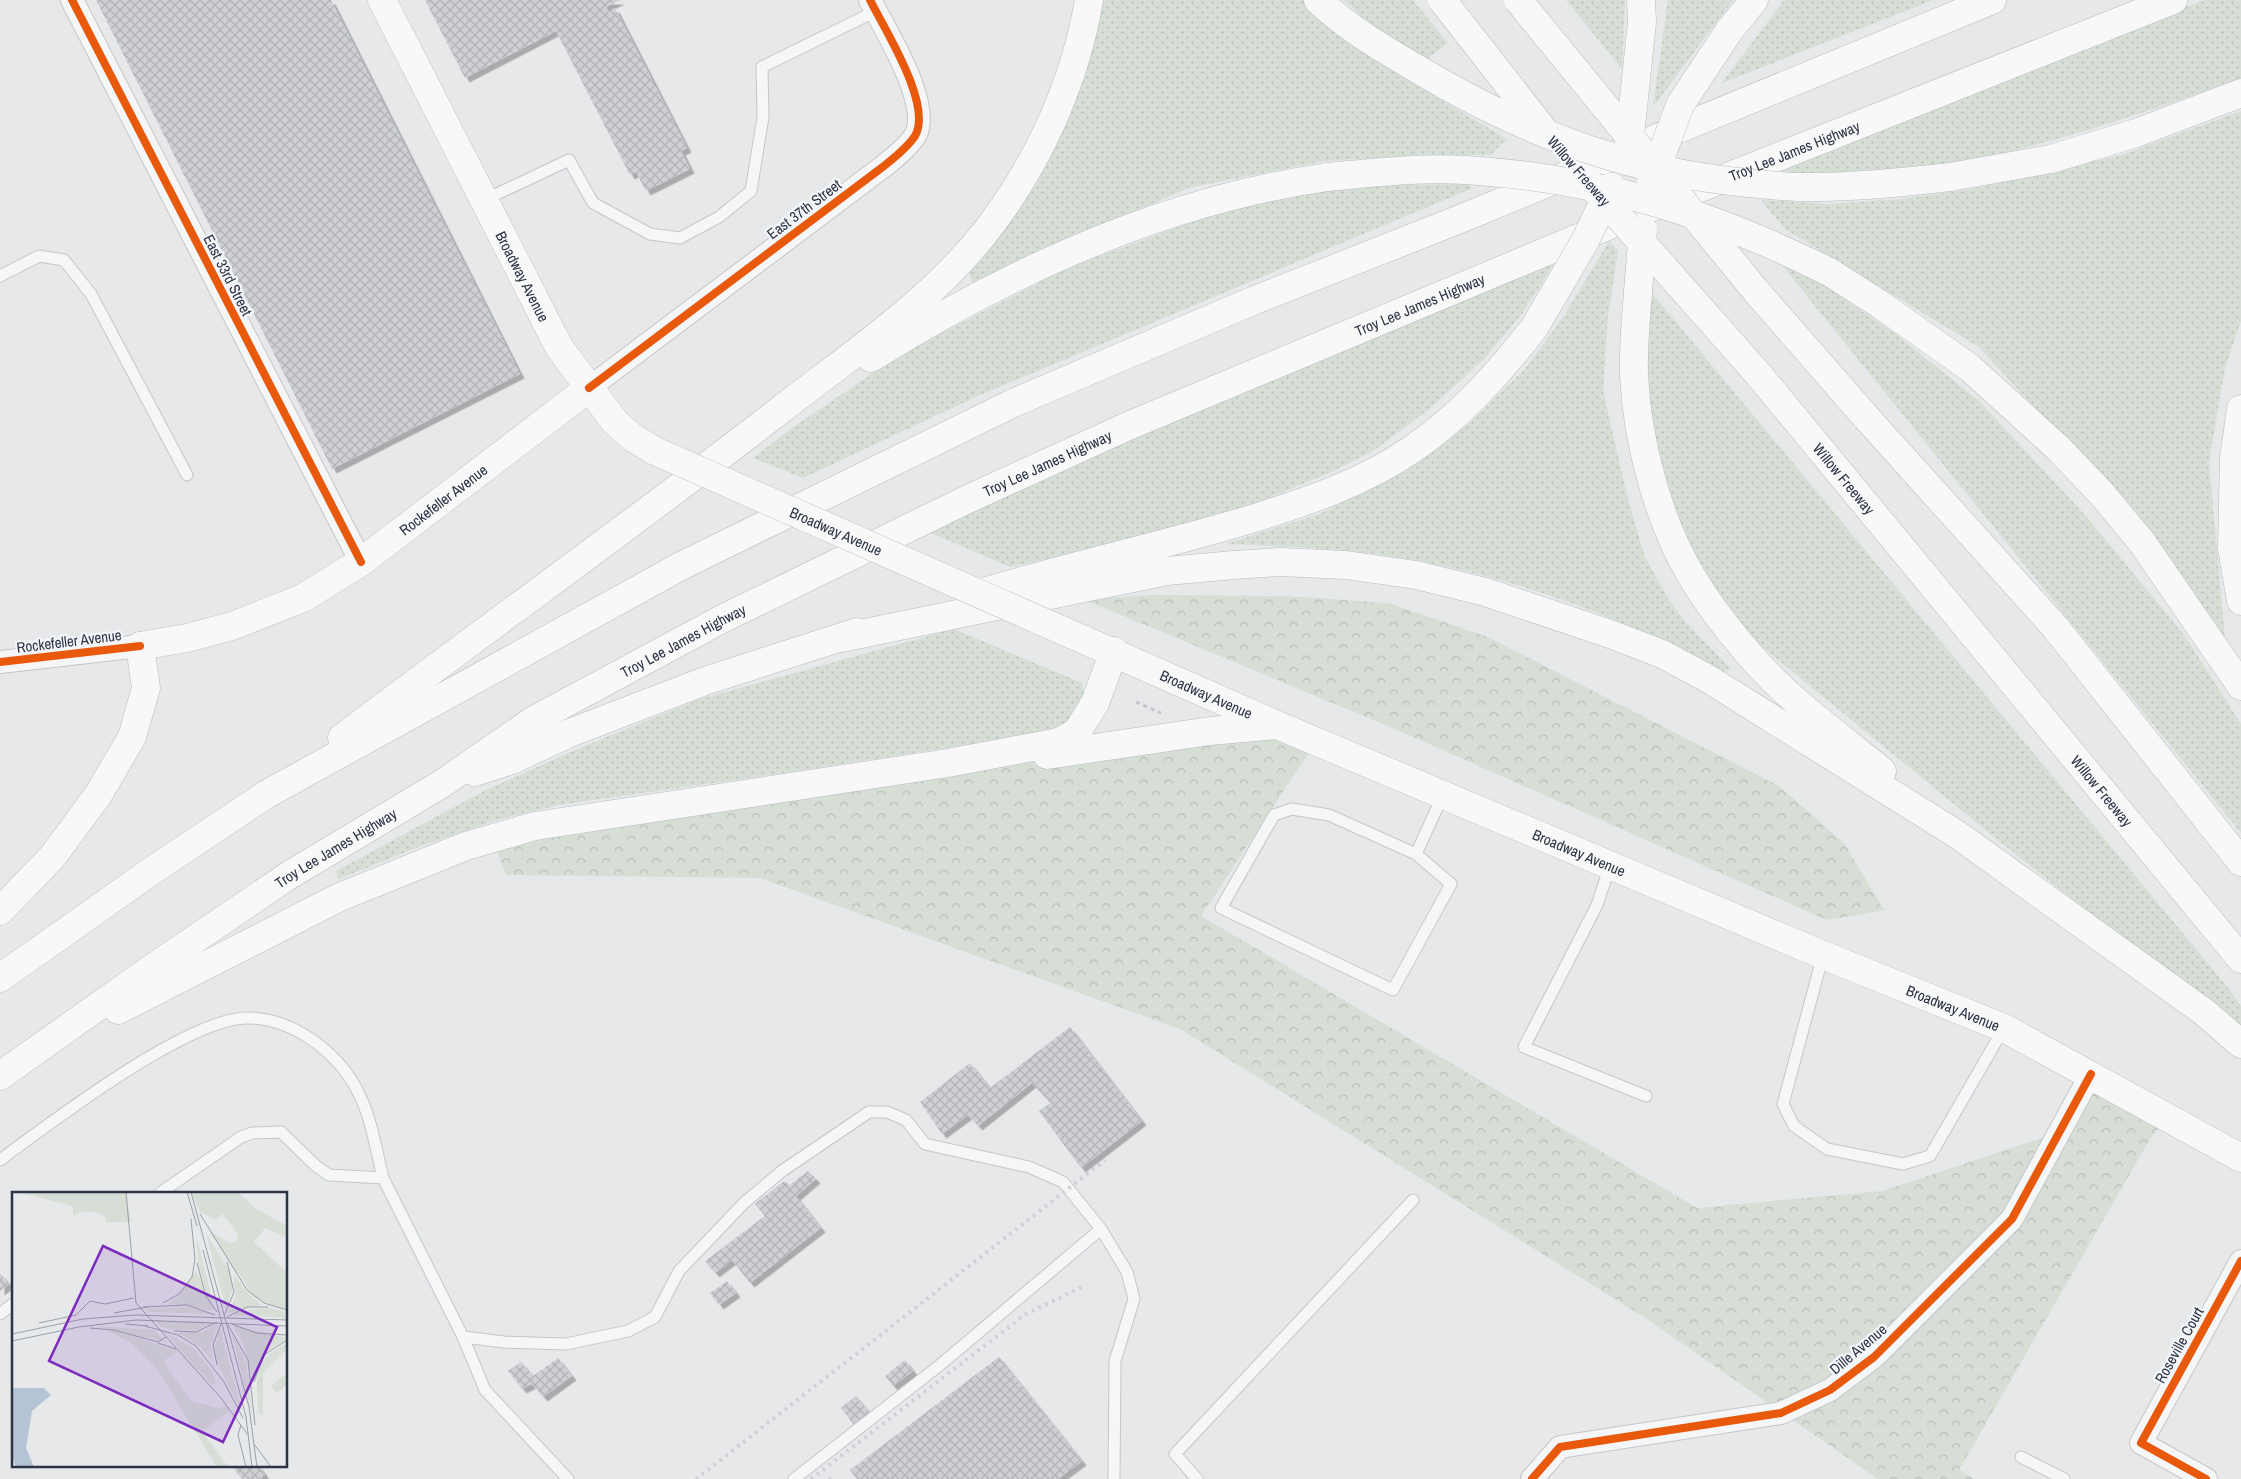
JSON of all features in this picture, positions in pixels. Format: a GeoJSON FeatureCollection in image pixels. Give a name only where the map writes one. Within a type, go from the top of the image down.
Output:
{"type":"FeatureCollection","features":[{"type":"Feature","properties":{"kind":"main road","name":"Broadway Avenue"},"geometry":{"type":"LineString","coordinates":[[382,0],[559,348],[589,388],[632,438],[654,451],[1114,651],[1277,725],[1823,955],[2004,1028],[2091,1074],[2241,1158]]}},
{"type":"Feature","properties":{"kind":"main road"},"geometry":{"type":"LineString","coordinates":[[0,978],[153,870],[268,794],[743,439],[900,317],[951,270],[986,231],[1030,164],[1069,80],[1088,0]]}},
{"type":"Feature","properties":{"kind":"main road"},"geometry":{"type":"LineString","coordinates":[[1318,0],[1337,18],[1445,85],[1505,116],[1579,148],[1637,164],[1698,177],[1796,187],[1864,186],[1950,178],[2051,159],[2136,133],[2241,93]]}},
{"type":"Feature","properties":{"kind":"main road","name":"Willow Freeway"},"geometry":{"type":"LineString","coordinates":[[1442,0],[1565,156],[1759,375],[2241,959]]}},
{"type":"Feature","properties":{"kind":"main road"},"geometry":{"type":"LineString","coordinates":[[1518,0],[1756,291],[1865,416],[2055,627],[2241,862]]}},
{"type":"Feature","properties":{"kind":"main road"},"geometry":{"type":"LineString","coordinates":[[1754,0],[1729,31],[1680,105],[1650,187],[1641,248],[1634,373],[1638,416],[1644,455],[1675,542],[1691,576],[1723,622],[1756,662],[1790,696],[1958,835],[2204,1012],[2241,1044]]}},
{"type":"Feature","properties":{"kind":"main road"},"geometry":{"type":"LineString","coordinates":[[268,794],[681,566],[1013,403],[1255,300],[1460,219],[1992,0]]}},
{"type":"Feature","properties":{"kind":"main road","name":"Troy Lee James Highway"},"geometry":{"type":"LineString","coordinates":[[7,1072],[290,874],[443,783],[534,720],[722,619],[968,499],[1128,426],[1672,199],[2173,0]]}},
{"type":"Feature","properties":{"kind":"main road"},"geometry":{"type":"LineString","coordinates":[[443,783],[512,760],[568,734],[705,681],[1035,576],[1194,537],[1313,500],[1366,476],[1411,450],[1451,419],[1481,392],[1534,328],[1585,241],[1628,153],[1642,11]]}},
{"type":"Feature","properties":{"kind":"main road"},"geometry":{"type":"LineString","coordinates":[[743,439],[891,346],[985,293],[1058,257],[1183,208],[1244,191],[1328,176],[1405,170],[1463,170],[1534,176],[1596,186],[1684,210],[1773,244],[1831,273],[1881,304],[1970,368],[2058,448],[2101,493],[2141,541],[2241,686]]}},
{"type":"Feature","properties":{"kind":"main road","name":"Rockefeller Avenue"},"geometry":{"type":"LineString","coordinates":[[140,646],[187,638],[232,626],[303,598],[360,562],[589,388]]}},
{"type":"Feature","properties":{"kind":"main road"},"geometry":{"type":"LineString","coordinates":[[2241,409],[2234,458],[2232,548],[2241,601]]}},
{"type":"Feature","properties":{"kind":"main road"},"geometry":{"type":"LineString","coordinates":[[841,638],[1167,571],[1280,562],[1346,565],[1416,575],[1485,592],[1610,634],[1662,654],[1768,714],[1867,779],[1958,835]]}},
{"type":"Feature","properties":{"kind":"main road"},"geometry":{"type":"LineString","coordinates":[[0,911],[53,856],[98,795],[132,737],[146,688],[140,646]]}},
{"type":"Feature","properties":{"kind":"main road"},"geometry":{"type":"LineString","coordinates":[[7,1072],[198,968],[340,897],[466,846],[535,826],[948,763],[1059,742],[1077,732],[1095,703],[1114,651]]}},
{"type":"Feature","properties":{"kind":"main road"},"geometry":{"type":"LineString","coordinates":[[948,763],[1063,753],[1201,732],[1277,725]]}},
{"type":"Feature","properties":{"kind":"street","name":"East 33rd Street"},"geometry":{"type":"LineString","coordinates":[[72,0],[360,562]]}},
{"type":"Feature","properties":{"kind":"street","name":"East 37th Street"},"geometry":{"type":"LineString","coordinates":[[589,388],[884,166],[905,148],[916,135],[919,117],[914,89],[873,6]]}},
{"type":"Feature","properties":{"kind":"street","name":"Rockefeller Avenue"},"geometry":{"type":"LineString","coordinates":[[2,658],[140,646]]}},
{"type":"Feature","properties":{"kind":"street","name":"Dille Avenue"},"geometry":{"type":"LineString","coordinates":[[1532,1479],[1560,1447],[1781,1413],[1830,1390],[1874,1357],[2012,1219],[2091,1074]]}},
{"type":"Feature","properties":{"kind":"street","name":"Roseville Court"},"geometry":{"type":"LineString","coordinates":[[2206,1479],[2141,1443],[2241,1261]]}},
{"type":"Feature","properties":{"kind":"lane"},"geometry":{"type":"LineString","coordinates":[[484,200],[569,160],[593,203],[650,234],[680,238],[719,217],[751,191],[763,117],[762,67],[873,6]]}},
{"type":"Feature","properties":{"kind":"lane"},"geometry":{"type":"LineString","coordinates":[[0,276],[39,256],[64,260],[91,294],[187,475]]}},
{"type":"Feature","properties":{"kind":"lane"},"geometry":{"type":"LineString","coordinates":[[1416,854],[1443,795]]}},
{"type":"Feature","properties":{"kind":"lane"},"geometry":{"type":"LineString","coordinates":[[1292,809],[1328,815],[1416,854],[1451,884],[1393,990],[1221,908],[1274,815],[1292,809]]}},
{"type":"Feature","properties":{"kind":"lane"},"geometry":{"type":"LineString","coordinates":[[1610,866],[1597,905],[1524,1046],[1646,1096]]}},
{"type":"Feature","properties":{"kind":"lane"},"geometry":{"type":"LineString","coordinates":[[1823,955],[1783,1104],[1794,1126],[1827,1149],[1903,1164],[1930,1156],[2004,1028]]}},
{"type":"Feature","properties":{"kind":"lane"},"geometry":{"type":"LineString","coordinates":[[0,1160],[58,1118],[184,1038],[224,1022],[248,1018],[283,1024],[300,1032],[346,1072],[359,1093],[369,1120],[383,1178],[463,1337],[485,1390],[568,1479]]}},
{"type":"Feature","properties":{"kind":"lane"},"geometry":{"type":"LineString","coordinates":[[463,1337],[504,1342],[566,1344],[628,1331],[655,1317],[679,1271],[744,1203],[782,1171],[869,1112],[887,1112],[906,1120],[925,1144],[1029,1167],[1063,1182],[1101,1229],[1127,1272],[1134,1300],[1115,1361],[1114,1479]]}},
{"type":"Feature","properties":{"kind":"lane"},"geometry":{"type":"LineString","coordinates":[[161,1192],[241,1137],[252,1133],[282,1132],[316,1166],[329,1175],[383,1178]]}},
{"type":"Feature","properties":{"kind":"lane"},"geometry":{"type":"LineString","coordinates":[[1197,1479],[1175,1454],[1412,1200]]}},
{"type":"Feature","properties":{"kind":"lane"},"geometry":{"type":"LineString","coordinates":[[794,1479],[940,1366],[1101,1229]]}},
{"type":"Feature","properties":{"kind":"lane"},"geometry":{"type":"LineString","coordinates":[[0,1314],[12,1305]]}},
{"type":"Feature","properties":{"kind":"lane"},"geometry":{"type":"LineString","coordinates":[[2021,1457],[2064,1479]]}},
{"type":"Feature","properties":{"kind":"path"},"geometry":{"type":"LineString","coordinates":[[1136,702],[1163,713]]}},
{"type":"Feature","properties":{"kind":"green space"},"geometry":{"type":"Polygon","coordinates":[[[1103,0],[1303,0],[1343,36],[1404,78],[1507,139],[1491,155],[1419,155],[1324,161],[1188,188],[973,283],[967,269],[1008,222],[1038,182],[1073,106],[1089,58],[1103,0]]]}},
{"type":"Feature","properties":{"kind":"green space"},"geometry":{"type":"Polygon","coordinates":[[[1344,0],[1413,0],[1448,43],[1428,58],[1384,39],[1344,0]]]}},
{"type":"Feature","properties":{"kind":"green space"},"geometry":{"type":"Polygon","coordinates":[[[1566,0],[1625,0],[1622,69],[1566,0]]]}},
{"type":"Feature","properties":{"kind":"green space"},"geometry":{"type":"Polygon","coordinates":[[[1668,0],[1733,0],[1653,107],[1668,0]]]}},
{"type":"Feature","properties":{"kind":"green space"},"geometry":{"type":"Polygon","coordinates":[[[1784,0],[1933,0],[1722,83],[1784,0]]]}},
{"type":"Feature","properties":{"kind":"green space"},"geometry":{"type":"Polygon","coordinates":[[[2204,0],[2241,0],[2241,78],[2098,127],[2000,154],[1950,164],[1850,176],[1820,176],[1771,170],[2204,0]]]}},
{"type":"Feature","properties":{"kind":"green space"},"geometry":{"type":"Polygon","coordinates":[[[2241,111],[2241,321],[2225,368],[2209,462],[2225,639],[2169,562],[2105,484],[1979,347],[1785,229],[1761,200],[1827,204],[1901,199],[1971,189],[2121,155],[2241,111]]]}},
{"type":"Feature","properties":{"kind":"green space"},"geometry":{"type":"Polygon","coordinates":[[[1467,184],[1473,188],[980,395],[803,478],[753,458],[792,428],[900,355],[1065,269],[1208,216],[1302,194],[1377,185],[1467,184]]]}},
{"type":"Feature","properties":{"kind":"green space"},"geometry":{"type":"Polygon","coordinates":[[[1609,241],[1618,251],[1608,316],[1603,391],[1628,500],[1645,557],[1670,602],[1691,628],[1730,668],[1723,672],[1684,651],[1602,615],[1561,599],[1476,574],[1433,564],[1369,553],[1226,544],[1319,514],[1406,471],[1471,422],[1525,369],[1564,316],[1609,241]]]}},
{"type":"Feature","properties":{"kind":"green space"},"geometry":{"type":"Polygon","coordinates":[[[1559,256],[1522,314],[1484,359],[1428,410],[1373,451],[1329,473],[1266,499],[1216,515],[1108,545],[1010,567],[919,528],[1559,256]]]}},
{"type":"Feature","properties":{"kind":"green space"},"geometry":{"type":"Polygon","coordinates":[[[1782,265],[1822,284],[1894,333],[1979,401],[2085,515],[2185,636],[2241,724],[2241,833],[1782,265]]]}},
{"type":"Feature","properties":{"kind":"green space"},"geometry":{"type":"Polygon","coordinates":[[[1647,287],[2229,989],[2241,1006],[2241,1034],[1999,841],[1744,632],[1682,540],[1646,419],[1647,287]]]}},
{"type":"Feature","properties":{"kind":"green space"},"geometry":{"type":"Polygon","coordinates":[[[1156,595],[1288,596],[1388,603],[1488,637],[1779,786],[1844,843],[1884,910],[1827,920],[1395,729],[1083,599],[1156,595]]]}},
{"type":"Feature","properties":{"kind":"green space"},"geometry":{"type":"Polygon","coordinates":[[[954,629],[1082,683],[1084,698],[1068,726],[1024,736],[559,805],[497,820],[421,846],[339,879],[336,871],[486,790],[582,747],[700,699],[954,629]]]}},
{"type":"Feature","properties":{"kind":"green space"},"geometry":{"type":"Polygon","coordinates":[[[1277,725],[1316,742],[1201,916],[1697,1208],[1882,1191],[2060,1132],[2091,1074],[2168,1117],[2150,1139],[1959,1470],[1974,1479],[1878,1479],[1644,1317],[1180,1029],[760,878],[506,875],[492,839],[1277,725]]]}},
{"type":"Feature","properties":{"kind":"building"},"geometry":{"type":"Polygon","coordinates":[[[96,0],[331,0],[520,374],[332,469],[96,0]]]}},
{"type":"Feature","properties":{"kind":"building"},"geometry":{"type":"Polygon","coordinates":[[[425,0],[620,0],[606,7],[609,12],[615,8],[687,148],[681,151],[690,169],[646,191],[636,172],[630,175],[556,31],[465,78],[425,0]]]}},
{"type":"Feature","properties":{"kind":"building"},"geometry":{"type":"Polygon","coordinates":[[[1070,1027],[1142,1121],[1081,1168],[1039,1111],[1050,1103],[1032,1083],[978,1126],[968,1115],[942,1134],[920,1102],[970,1063],[990,1088],[1070,1027]]]}},
{"type":"Feature","properties":{"kind":"building"},"geometry":{"type":"Polygon","coordinates":[[[808,1171],[816,1179],[796,1196],[821,1228],[750,1283],[732,1260],[715,1273],[705,1261],[765,1216],[755,1204],[784,1181],[790,1185],[808,1171]]]}},
{"type":"Feature","properties":{"kind":"building"},"geometry":{"type":"Polygon","coordinates":[[[0,1273],[9,1284],[0,1291],[0,1273]]]}},
{"type":"Feature","properties":{"kind":"building"},"geometry":{"type":"Polygon","coordinates":[[[727,1281],[736,1293],[719,1305],[710,1293],[727,1281]]]}},
{"type":"Feature","properties":{"kind":"building"},"geometry":{"type":"Polygon","coordinates":[[[999,1357],[1082,1461],[1058,1479],[857,1479],[850,1470],[999,1357]]]}},
{"type":"Feature","properties":{"kind":"building"},"geometry":{"type":"Polygon","coordinates":[[[558,1358],[572,1376],[543,1397],[532,1384],[522,1389],[508,1371],[521,1362],[533,1376],[558,1358]]]}},
{"type":"Feature","properties":{"kind":"building"},"geometry":{"type":"Polygon","coordinates":[[[905,1360],[913,1371],[893,1386],[885,1376],[905,1360]]]}},
{"type":"Feature","properties":{"kind":"building"},"geometry":{"type":"Polygon","coordinates":[[[856,1396],[870,1413],[854,1425],[841,1408],[856,1396]]]}},
{"type":"Feature","properties":{"kind":"building"},"geometry":{"type":"Polygon","coordinates":[[[232,1466],[259,1466],[265,1475],[260,1479],[242,1479],[232,1466]]]}},
{"type":"Feature","properties":{"kind":"railway"},"geometry":{"type":"LineString","coordinates":[[696,1479],[1105,1160]]}},
{"type":"Feature","properties":{"kind":"railway"},"geometry":{"type":"LineString","coordinates":[[811,1479],[1026,1314],[1082,1287]]}},
{"type":"Feature","properties":{"kind":"cycle path"},"geometry":{"type":"LineString","coordinates":[[72,0],[361,562]]}},
{"type":"Feature","properties":{"kind":"cycle path"},"geometry":{"type":"LineString","coordinates":[[589,388],[884,166],[905,148],[915,136],[919,122],[918,106],[913,87],[896,48],[870,0]]}},
{"type":"Feature","properties":{"kind":"cycle path"},"geometry":{"type":"LineString","coordinates":[[0,662],[140,646]]}},
{"type":"Feature","properties":{"kind":"cycle path"},"geometry":{"type":"LineString","coordinates":[[1532,1479],[1560,1447],[1781,1413],[1830,1390],[1874,1357],[2012,1219],[2091,1074]]}},
{"type":"Feature","properties":{"kind":"cycle path"},"geometry":{"type":"LineString","coordinates":[[2206,1479],[2141,1443],[2241,1261]]}}]}
